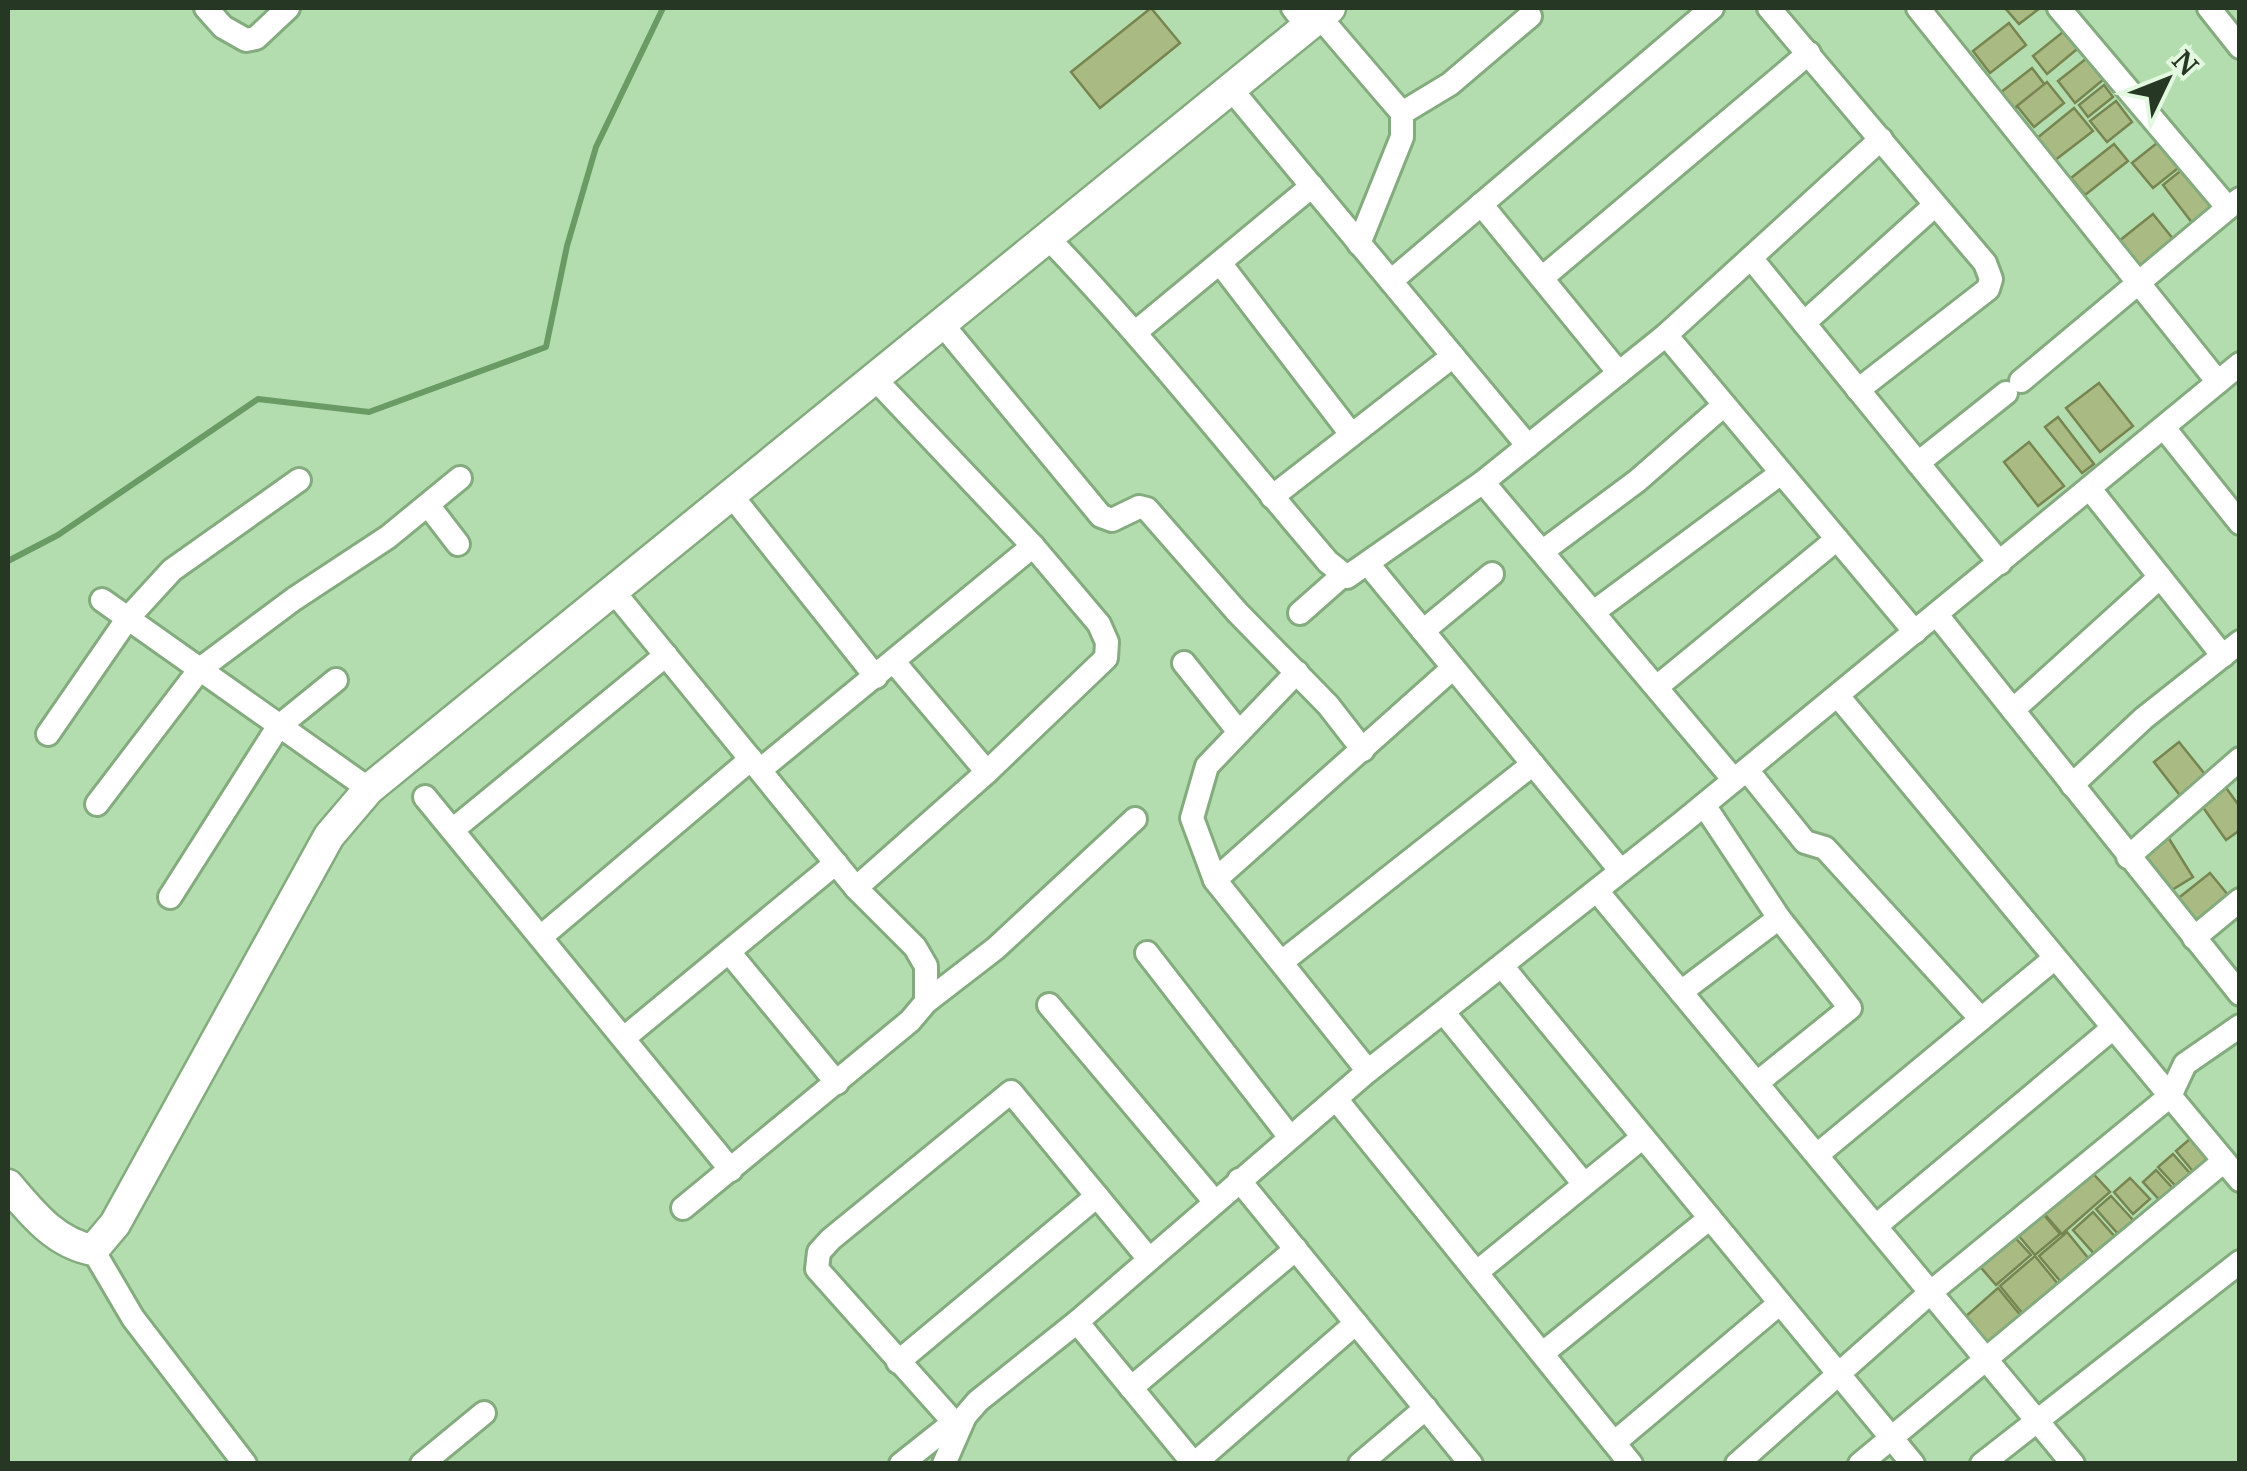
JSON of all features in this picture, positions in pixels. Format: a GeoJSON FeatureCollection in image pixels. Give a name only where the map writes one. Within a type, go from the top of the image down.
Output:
{"type":"FeatureCollection","features":[{"type":"Feature","properties":{"kind":"street"},"geometry":{"type":"LineString","coordinates":[[206,8],[223,27],[246,40],[256,38],[288,8]]}},
{"type":"Feature","properties":{"kind":"street"},"geometry":{"type":"LineString","coordinates":[[1390,281],[1712,8]]}},
{"type":"Feature","properties":{"kind":"street"},"geometry":{"type":"LineString","coordinates":[[1769,8],[1985,263],[1991,279],[1988,289],[1858,390]]}},
{"type":"Feature","properties":{"kind":"street"},"geometry":{"type":"LineString","coordinates":[[1918,8],[2218,382]]}},
{"type":"Feature","properties":{"kind":"street"},"geometry":{"type":"LineString","coordinates":[[1918,462],[2234,203],[2058,8]]}},
{"type":"Feature","properties":{"kind":"street"},"geometry":{"type":"LineString","coordinates":[[2209,8],[2240,47]]}},
{"type":"Feature","properties":{"kind":"street"},"geometry":{"type":"LineString","coordinates":[[93,1250],[114,1224],[328,836],[369,789],[1048,238],[1230,88],[1312,14],[1402,113],[1402,137],[1359,244]]}},
{"type":"Feature","properties":{"kind":"street"},"geometry":{"type":"LineString","coordinates":[[1402,113],[1450,84],[1530,16]]}},
{"type":"Feature","properties":{"kind":"street"},"geometry":{"type":"LineString","coordinates":[[1542,278],[1808,54]]}},
{"type":"Feature","properties":{"kind":"street"},"geometry":{"type":"LineString","coordinates":[[1230,88],[1528,446]]}},
{"type":"Feature","properties":{"kind":"street"},"geometry":{"type":"LineString","coordinates":[[1048,238],[1137,331],[1272,496],[1343,575],[1351,576],[1484,482],[1666,336],[1882,139]]}},
{"type":"Feature","properties":{"kind":"street"},"geometry":{"type":"LineString","coordinates":[[1137,331],[1312,186]]}},
{"type":"Feature","properties":{"kind":"street"},"geometry":{"type":"LineString","coordinates":[[1481,204],[1619,374]]}},
{"type":"Feature","properties":{"kind":"street"},"geometry":{"type":"LineString","coordinates":[[1804,323],[1934,206]]}},
{"type":"Feature","properties":{"kind":"street"},"geometry":{"type":"LineString","coordinates":[[1751,258],[2000,563]]}},
{"type":"Feature","properties":{"kind":"street"},"geometry":{"type":"LineString","coordinates":[[1220,263],[1351,434]]}},
{"type":"Feature","properties":{"kind":"street"},"geometry":{"type":"LineString","coordinates":[[942,324],[1101,516],[1112,520],[1139,507],[1148,509],[1363,750]]}},
{"type":"Feature","properties":{"kind":"street"},"geometry":{"type":"LineString","coordinates":[[1666,336],[1915,632]]}},
{"type":"Feature","properties":{"kind":"street"},"geometry":{"type":"LineString","coordinates":[[1272,496],[1453,356]]}},
{"type":"Feature","properties":{"kind":"street"},"geometry":{"type":"LineString","coordinates":[[901,1464],[956,1425],[978,1401],[1077,1322],[1368,1070],[1704,805],[2240,364]]}},
{"type":"Feature","properties":{"kind":"street"},"geometry":{"type":"LineString","coordinates":[[856,888],[987,772],[1106,658],[1107,642],[1099,624],[1034,546],[874,379]]}},
{"type":"Feature","properties":{"kind":"street"},"geometry":{"type":"LineString","coordinates":[[1542,551],[1637,481],[1724,404]]}},
{"type":"Feature","properties":{"kind":"street"},"geometry":{"type":"LineString","coordinates":[[2165,429],[2240,523]]}},
{"type":"Feature","properties":{"kind":"street"},"geometry":{"type":"LineString","coordinates":[[1596,611],[1781,473]]}},
{"type":"Feature","properties":{"kind":"street"},"geometry":{"type":"LineString","coordinates":[[97,804],[200,669],[460,478]]}},
{"type":"Feature","properties":{"kind":"street"},"geometry":{"type":"LineString","coordinates":[[48,734],[128,618],[172,570],[298,480]]}},
{"type":"Feature","properties":{"kind":"street"},"geometry":{"type":"LineString","coordinates":[[1484,482],[1658,686],[1805,842],[1826,848],[1981,1020]]}},
{"type":"Feature","properties":{"kind":"street"},"geometry":{"type":"LineString","coordinates":[[2072,785],[2144,718],[2231,649],[2160,577],[2090,489]]}},
{"type":"Feature","properties":{"kind":"street"},"geometry":{"type":"LineString","coordinates":[[732,496],[885,670],[987,772]]}},
{"type":"Feature","properties":{"kind":"street"},"geometry":{"type":"LineString","coordinates":[[428,504],[458,544]]}},
{"type":"Feature","properties":{"kind":"street"},"geometry":{"type":"LineString","coordinates":[[1658,686],[1836,539]]}},
{"type":"Feature","properties":{"kind":"street"},"geometry":{"type":"LineString","coordinates":[[542,936],[755,764],[885,670],[1034,546]]}},
{"type":"Feature","properties":{"kind":"street"},"geometry":{"type":"LineString","coordinates":[[1368,564],[1622,871]]}},
{"type":"Feature","properties":{"kind":"street"},"geometry":{"type":"LineString","coordinates":[[1423,631],[1492,574]]}},
{"type":"Feature","properties":{"kind":"street"},"geometry":{"type":"LineString","coordinates":[[1300,613],[1343,575]]}},
{"type":"Feature","properties":{"kind":"street"},"geometry":{"type":"LineString","coordinates":[[2013,710],[2160,577]]}},
{"type":"Feature","properties":{"kind":"street"},"geometry":{"type":"LineString","coordinates":[[614,592],[856,888],[915,947],[926,966],[926,1002]]}},
{"type":"Feature","properties":{"kind":"street"},"geometry":{"type":"LineString","coordinates":[[102,600],[369,789]]}},
{"type":"Feature","properties":{"kind":"street"},"geometry":{"type":"LineString","coordinates":[[1937,615],[2240,994]]}},
{"type":"Feature","properties":{"kind":"street"},"geometry":{"type":"LineString","coordinates":[[454,828],[666,655]]}},
{"type":"Feature","properties":{"kind":"street"},"geometry":{"type":"LineString","coordinates":[[1184,663],[1239,732]]}},
{"type":"Feature","properties":{"kind":"street"},"geometry":{"type":"LineString","coordinates":[[1215,880],[1454,668]]}},
{"type":"Feature","properties":{"kind":"street"},"geometry":{"type":"LineString","coordinates":[[1297,672],[1207,766],[1192,818],[1215,880],[1368,1070]]}},
{"type":"Feature","properties":{"kind":"street"},"geometry":{"type":"LineString","coordinates":[[170,897],[278,726],[336,680]]}},
{"type":"Feature","properties":{"kind":"street"},"geometry":{"type":"LineString","coordinates":[[1838,696],[2240,1180]]}},
{"type":"Feature","properties":{"kind":"street"},"geometry":{"type":"LineString","coordinates":[[2128,857],[2240,759]]}},
{"type":"Feature","properties":{"kind":"street"},"geometry":{"type":"LineString","coordinates":[[1284,961],[1533,764]]}},
{"type":"Feature","properties":{"kind":"street"},"geometry":{"type":"LineString","coordinates":[[425,796],[731,1170]]}},
{"type":"Feature","properties":{"kind":"street"},"geometry":{"type":"LineString","coordinates":[[1704,805],[1779,918],[1850,1008],[1757,1083]]}},
{"type":"Feature","properties":{"kind":"street"},"geometry":{"type":"LineString","coordinates":[[683,1208],[837,1083],[926,1002],[996,948],[1134,819]]}},
{"type":"Feature","properties":{"kind":"street"},"geometry":{"type":"LineString","coordinates":[[624,1038],[836,864]]}},
{"type":"Feature","properties":{"kind":"street"},"geometry":{"type":"LineString","coordinates":[[1597,891],[2073,1464]]}},
{"type":"Feature","properties":{"kind":"street"},"geometry":{"type":"LineString","coordinates":[[2194,938],[2240,900]]}},
{"type":"Feature","properties":{"kind":"street"},"geometry":{"type":"LineString","coordinates":[[1682,992],[1779,918]]}},
{"type":"Feature","properties":{"kind":"street"},"geometry":{"type":"LineString","coordinates":[[729,952],[837,1083]]}},
{"type":"Feature","properties":{"kind":"street"},"geometry":{"type":"LineString","coordinates":[[1147,953],[1289,1136]]}},
{"type":"Feature","properties":{"kind":"street"},"geometry":{"type":"LineString","coordinates":[[1816,1155],[2056,958]]}},
{"type":"Feature","properties":{"kind":"street"},"geometry":{"type":"LineString","coordinates":[[1502,966],[1913,1464]]}},
{"type":"Feature","properties":{"kind":"street"},"geometry":{"type":"LineString","coordinates":[[1049,1005],[1216,1202]]}},
{"type":"Feature","properties":{"kind":"street"},"geometry":{"type":"LineString","coordinates":[[1444,1013],[1584,1184]]}},
{"type":"Feature","properties":{"kind":"street"},"geometry":{"type":"LineString","coordinates":[[1738,1464],[1931,1292],[2170,1096],[2185,1064],[2240,1026]]}},
{"type":"Feature","properties":{"kind":"street"},"geometry":{"type":"LineString","coordinates":[[1876,1226],[2113,1028]]}},
{"type":"Feature","properties":{"kind":"street"},"geometry":{"type":"LineString","coordinates":[[956,1425],[817,1269],[819,1252],[832,1239],[1011,1092],[1149,1259]]}},
{"type":"Feature","properties":{"kind":"street"},"geometry":{"type":"LineString","coordinates":[[1336,1099],[1631,1464]]}},
{"type":"Feature","properties":{"kind":"street"},"geometry":{"type":"LineString","coordinates":[[1477,1272],[1643,1136]]}},
{"type":"Feature","properties":{"kind":"street"},"geometry":{"type":"LineString","coordinates":[[1860,1464],[2224,1161]]}},
{"type":"Feature","properties":{"kind":"street"},"geometry":{"type":"LineString","coordinates":[[1239,1180],[1471,1464]]}},
{"type":"Feature","properties":{"kind":"street"},"geometry":{"type":"LineString","coordinates":[[8,1186],[45,1227],[76,1247],[93,1250],[133,1318],[236,1461]]}},
{"type":"Feature","properties":{"kind":"street"},"geometry":{"type":"LineString","coordinates":[[898,1362],[1097,1196]]}},
{"type":"Feature","properties":{"kind":"street"},"geometry":{"type":"LineString","coordinates":[[1543,1353],[1710,1218]]}},
{"type":"Feature","properties":{"kind":"street"},"geometry":{"type":"LineString","coordinates":[[1131,1388],[1296,1249]]}},
{"type":"Feature","properties":{"kind":"street"},"geometry":{"type":"LineString","coordinates":[[1982,1464],[2240,1262]]}},
{"type":"Feature","properties":{"kind":"street"},"geometry":{"type":"LineString","coordinates":[[1614,1442],[1780,1302]]}},
{"type":"Feature","properties":{"kind":"street"},"geometry":{"type":"LineString","coordinates":[[1077,1322],[1194,1464],[1356,1323]]}},
{"type":"Feature","properties":{"kind":"street"},"geometry":{"type":"LineString","coordinates":[[1360,1464],[1426,1408]]}},
{"type":"Feature","properties":{"kind":"street"},"geometry":{"type":"LineString","coordinates":[[422,1464],[484,1413]]}},
{"type":"Feature","properties":{"kind":"street"},"geometry":{"type":"LineString","coordinates":[[944,1464],[956,1425]]}},
{"type":"Feature","properties":{"kind":"building"},"geometry":{"type":"Polygon","coordinates":[[[1151,8],[1180,43],[1100,108],[1071,72],[1151,8]]]}},
{"type":"Feature","properties":{"kind":"building"},"geometry":{"type":"Polygon","coordinates":[[[2005,8],[2040,8],[2019,24],[2005,8]]]}},
{"type":"Feature","properties":{"kind":"building"},"geometry":{"type":"Polygon","coordinates":[[[2009,23],[2026,45],[1990,73],[1973,51],[2009,23]]]}},
{"type":"Feature","properties":{"kind":"building"},"geometry":{"type":"Polygon","coordinates":[[[2068,28],[2082,45],[2047,74],[2033,56],[2068,28]]]}},
{"type":"Feature","properties":{"kind":"building"},"geometry":{"type":"Polygon","coordinates":[[[2087,58],[2104,79],[2075,103],[2058,81],[2087,58]]]}},
{"type":"Feature","properties":{"kind":"building"},"geometry":{"type":"Polygon","coordinates":[[[2032,68],[2045,85],[2013,110],[2000,93],[2032,68]]]}},
{"type":"Feature","properties":{"kind":"building"},"geometry":{"type":"Polygon","coordinates":[[[2047,82],[2064,103],[2034,127],[2017,106],[2047,82]]]}},
{"type":"Feature","properties":{"kind":"building"},"geometry":{"type":"Polygon","coordinates":[[[2104,85],[2113,97],[2088,117],[2079,105],[2104,85]]]}},
{"type":"Feature","properties":{"kind":"building"},"geometry":{"type":"Polygon","coordinates":[[[2116,101],[2132,122],[2107,142],[2090,121],[2116,101]]]}},
{"type":"Feature","properties":{"kind":"building"},"geometry":{"type":"Polygon","coordinates":[[[2074,108],[2093,131],[2054,161],[2036,139],[2074,108]]]}},
{"type":"Feature","properties":{"kind":"building"},"geometry":{"type":"Polygon","coordinates":[[[2162,139],[2182,165],[2153,188],[2132,163],[2162,139]]]}},
{"type":"Feature","properties":{"kind":"building"},"geometry":{"type":"Polygon","coordinates":[[[2114,144],[2128,161],[2085,195],[2071,178],[2114,144]]]}},
{"type":"Feature","properties":{"kind":"building"},"geometry":{"type":"Polygon","coordinates":[[[2184,168],[2215,206],[2193,224],[2163,185],[2184,168]]]}},
{"type":"Feature","properties":{"kind":"building"},"geometry":{"type":"Polygon","coordinates":[[[2153,214],[2174,240],[2140,267],[2119,241],[2153,214]]]}},
{"type":"Feature","properties":{"kind":"building"},"geometry":{"type":"Polygon","coordinates":[[[2099,383],[2133,426],[2100,452],[2066,408],[2099,383]]]}},
{"type":"Feature","properties":{"kind":"building"},"geometry":{"type":"Polygon","coordinates":[[[2058,417],[2094,464],[2082,473],[2045,427],[2058,417]]]}},
{"type":"Feature","properties":{"kind":"building"},"geometry":{"type":"Polygon","coordinates":[[[2029,442],[2064,486],[2038,506],[2004,462],[2029,442]]]}},
{"type":"Feature","properties":{"kind":"building"},"geometry":{"type":"Polygon","coordinates":[[[2179,742],[2208,778],[2182,798],[2154,762],[2179,742]]]}},
{"type":"Feature","properties":{"kind":"building"},"geometry":{"type":"Polygon","coordinates":[[[2224,785],[2240,807],[2240,830],[2226,840],[2200,803],[2224,785]]]}},
{"type":"Feature","properties":{"kind":"building"},"geometry":{"type":"Polygon","coordinates":[[[2168,837],[2193,877],[2167,893],[2143,853],[2168,837]]]}},
{"type":"Feature","properties":{"kind":"building"},"geometry":{"type":"Polygon","coordinates":[[[2210,873],[2233,901],[2198,928],[2176,900],[2210,873]]]}},
{"type":"Feature","properties":{"kind":"building"},"geometry":{"type":"Polygon","coordinates":[[[2191,1138],[2212,1162],[2196,1175],[2176,1151],[2191,1138]]]}},
{"type":"Feature","properties":{"kind":"building"},"geometry":{"type":"Polygon","coordinates":[[[2173,1154],[2195,1179],[2181,1192],[2158,1167],[2173,1154]]]}},
{"type":"Feature","properties":{"kind":"building"},"geometry":{"type":"Polygon","coordinates":[[[2088,1168],[2110,1192],[2062,1234],[2041,1210],[2088,1168]]]}},
{"type":"Feature","properties":{"kind":"building"},"geometry":{"type":"Polygon","coordinates":[[[2156,1170],[2177,1193],[2164,1205],[2143,1182],[2156,1170]]]}},
{"type":"Feature","properties":{"kind":"building"},"geometry":{"type":"Polygon","coordinates":[[[2130,1178],[2150,1199],[2133,1214],[2114,1192],[2130,1178]]]}},
{"type":"Feature","properties":{"kind":"building"},"geometry":{"type":"Polygon","coordinates":[[[2111,1196],[2135,1222],[2119,1235],[2096,1209],[2111,1196]]]}},
{"type":"Feature","properties":{"kind":"building"},"geometry":{"type":"Polygon","coordinates":[[[2038,1208],[2060,1234],[2035,1255],[2013,1229],[2038,1208]]]}},
{"type":"Feature","properties":{"kind":"building"},"geometry":{"type":"Polygon","coordinates":[[[2093,1212],[2116,1238],[2096,1256],[2073,1230],[2093,1212]]]}},
{"type":"Feature","properties":{"kind":"building"},"geometry":{"type":"Polygon","coordinates":[[[2010,1232],[2031,1255],[1996,1285],[1976,1262],[2010,1232]]]}},
{"type":"Feature","properties":{"kind":"building"},"geometry":{"type":"Polygon","coordinates":[[[2067,1232],[2089,1259],[2061,1282],[2039,1256],[2067,1232]]]}},
{"type":"Feature","properties":{"kind":"building"},"geometry":{"type":"Polygon","coordinates":[[[2035,1256],[2058,1284],[2023,1314],[2000,1286],[2035,1256]]]}},
{"type":"Feature","properties":{"kind":"building"},"geometry":{"type":"Polygon","coordinates":[[[1998,1288],[2022,1317],[1989,1345],[1965,1317],[1998,1288]]]}},
{"type":"Feature","properties":{"kind":"waterway"},"geometry":{"type":"LineString","coordinates":[[8,561],[58,535],[258,399],[369,412],[546,347],[567,246],[596,147],[663,8]]}}]}
